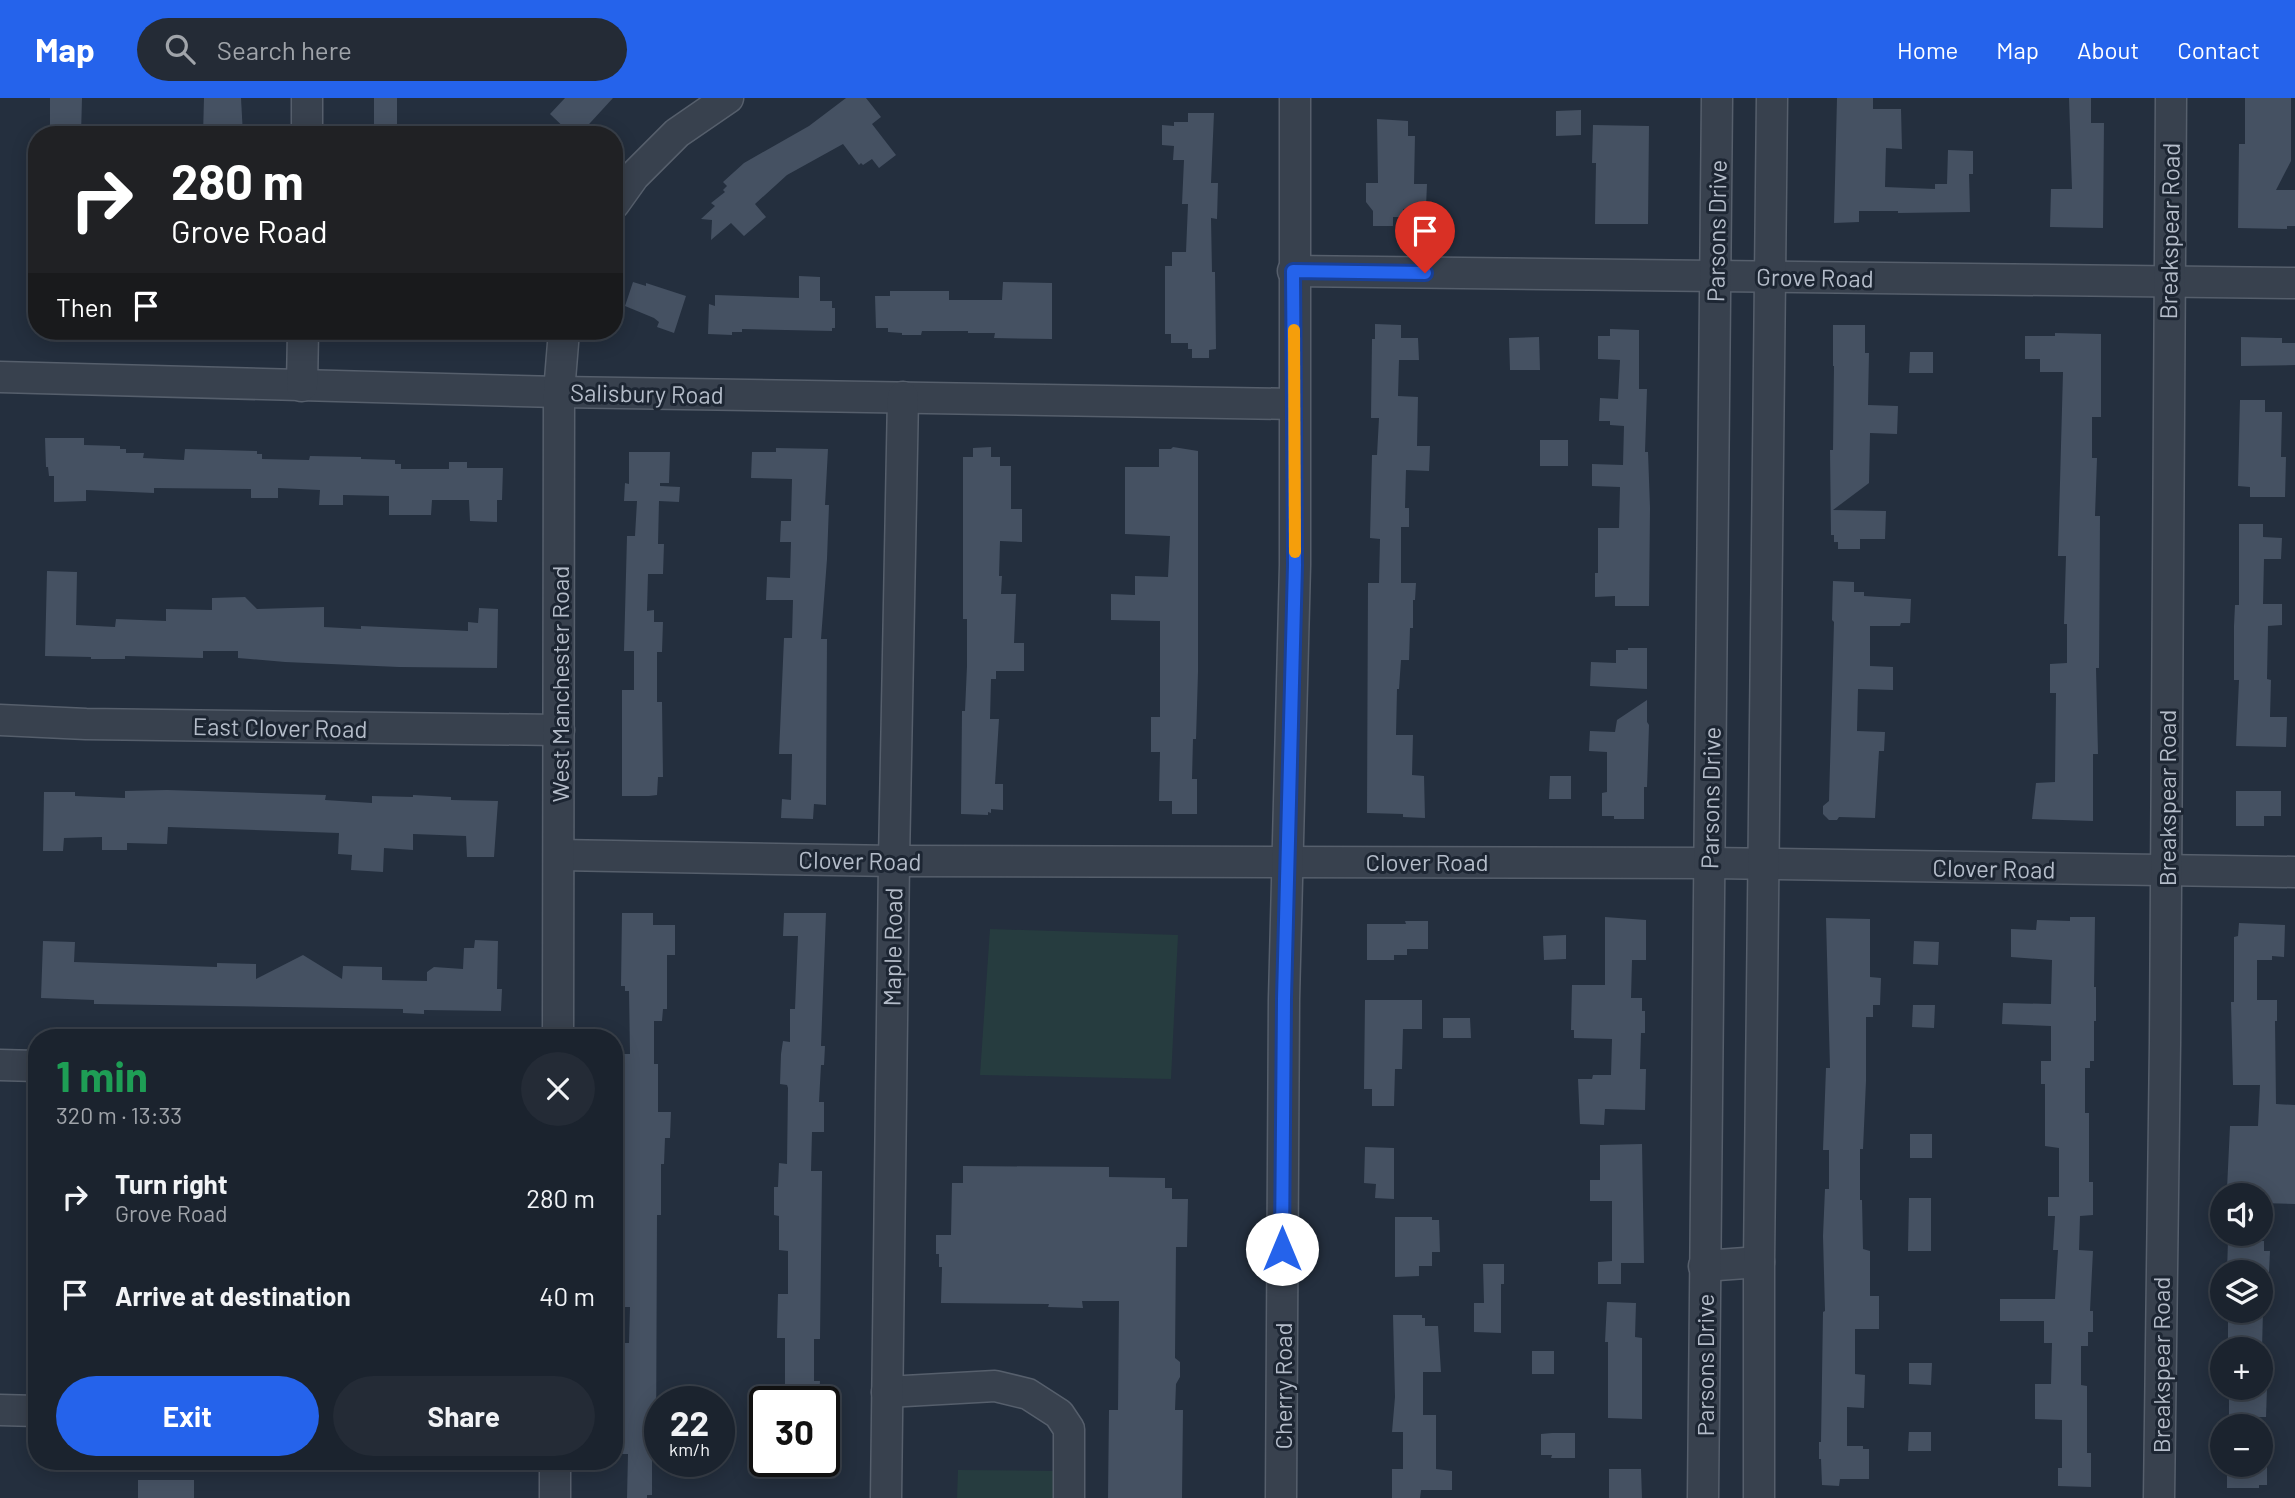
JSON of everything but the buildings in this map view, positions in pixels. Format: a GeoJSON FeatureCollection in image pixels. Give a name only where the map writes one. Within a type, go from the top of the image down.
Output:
{"type":"FeatureCollection","features":[{"type":"Feature","properties":{"kind":"street"},"geometry":{"type":"LineString","coordinates":[[307,98],[307,126]]}},
{"type":"Feature","properties":{"kind":"street"},"geometry":{"type":"LineString","coordinates":[[623,191],[634,176],[677,133],[728,98]]}},
{"type":"Feature","properties":{"kind":"street","name":"Cherry Road"},"geometry":{"type":"LineString","coordinates":[[1281,1498],[1284,999],[1295,565],[1294,98]]}},
{"type":"Feature","properties":{"kind":"street","name":"Parsons Drive"},"geometry":{"type":"LineString","coordinates":[[1703,1498],[1717,98]]}},
{"type":"Feature","properties":{"kind":"street"},"geometry":{"type":"LineString","coordinates":[[1759,1498],[1759,1262],[1772,98]]}},
{"type":"Feature","properties":{"kind":"street","name":"Breakspear Road"},"geometry":{"type":"LineString","coordinates":[[2159,1498],[2171,98]]}},
{"type":"Feature","properties":{"kind":"street","name":"Grove Road"},"geometry":{"type":"LineString","coordinates":[[1293,271],[2295,283]]}},
{"type":"Feature","properties":{"kind":"street"},"geometry":{"type":"LineString","coordinates":[[302,386],[303,340]]}},
{"type":"Feature","properties":{"kind":"street","name":"West Manchester Road"},"geometry":{"type":"LineString","coordinates":[[558,1029],[559,392],[564,340]]}},
{"type":"Feature","properties":{"kind":"street","name":"Salisbury Road"},"geometry":{"type":"LineString","coordinates":[[0,377],[559,392],[1294,404]]}},
{"type":"Feature","properties":{"kind":"street","name":"Maple Road"},"geometry":{"type":"LineString","coordinates":[[886,1498],[903,397]]}},
{"type":"Feature","properties":{"kind":"street","name":"East Clover Road"},"geometry":{"type":"LineString","coordinates":[[0,720],[86,724],[559,730]]}},
{"type":"Feature","properties":{"kind":"street","name":"Clover Road"},"geometry":{"type":"LineString","coordinates":[[558,855],[894,861],[1710,863],[2295,872]]}},
{"type":"Feature","properties":{"kind":"street"},"geometry":{"type":"LineString","coordinates":[[0,1065],[28,1066]]}},
{"type":"Feature","properties":{"kind":"street"},"geometry":{"type":"LineString","coordinates":[[1704,1265],[1759,1262]]}},
{"type":"Feature","properties":{"kind":"street"},"geometry":{"type":"LineString","coordinates":[[887,1392],[995,1386],[1028,1394],[1059,1414],[1069,1429],[1069,1498]]}},
{"type":"Feature","properties":{"kind":"street"},"geometry":{"type":"LineString","coordinates":[[0,1410],[28,1411]]}},
{"type":"Feature","properties":{"kind":"street"},"geometry":{"type":"LineString","coordinates":[[555,1470],[555,1498]]}},
{"type":"Feature","properties":{"kind":"green space"},"geometry":{"type":"Polygon","coordinates":[[[990,929],[1178,935],[1171,1079],[980,1075],[990,929]]]}},
{"type":"Feature","properties":{"kind":"green space"},"geometry":{"type":"Polygon","coordinates":[[[958,1470],[1055,1471],[1055,1498],[957,1498],[958,1470]]]}},
{"type":"Feature","properties":{"kind":"slow traffic"},"geometry":{"type":"LineString","coordinates":[[1294,330],[1295,552]]}},
{"type":"Feature","properties":{"kind":"route"},"geometry":{"type":"LineString","coordinates":[[1282,1249],[1284,999],[1295,565],[1293,271],[1425,273]]}}]}
